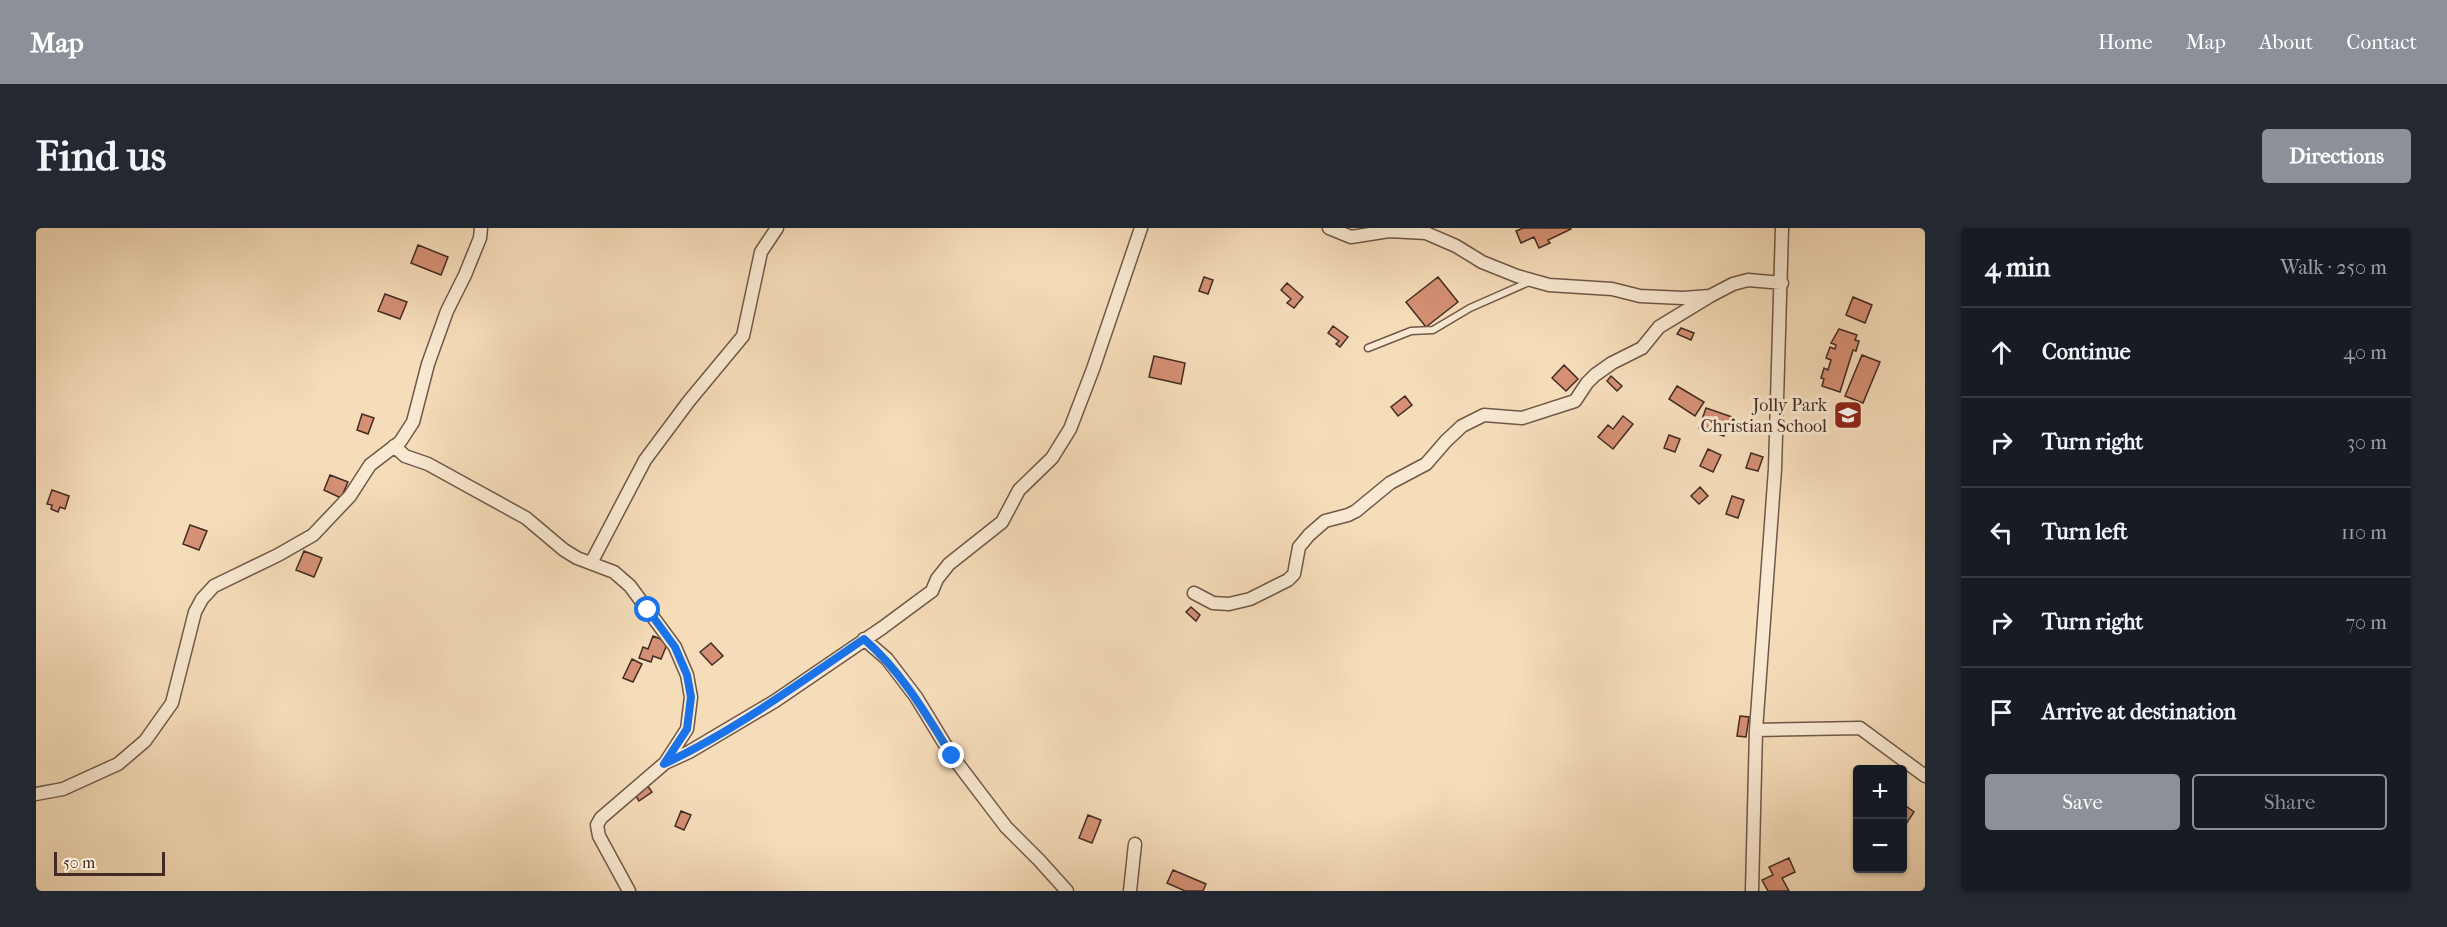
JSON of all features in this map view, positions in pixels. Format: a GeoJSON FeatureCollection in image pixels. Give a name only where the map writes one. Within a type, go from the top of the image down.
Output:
{"type":"FeatureCollection","features":[{"type":"Feature","properties":{"kind":"street"},"geometry":{"type":"LineString","coordinates":[[36,794],[63,789],[118,764],[146,741],[172,704],[195,612],[202,599],[214,586],[279,555],[313,535],[350,496],[370,465],[400,442],[413,422],[428,364],[447,311],[480,238],[481,228]]}},
{"type":"Feature","properties":{"kind":"street"},"geometry":{"type":"LineString","coordinates":[[591,563],[645,460],[689,401],[743,336],[761,252],[777,228]]}},
{"type":"Feature","properties":{"kind":"street"},"geometry":{"type":"LineString","coordinates":[[629,891],[599,836],[597,825],[601,818],[664,764],[689,752],[775,701],[932,591],[937,579],[949,564],[1002,522],[1019,490],[1052,458],[1070,429],[1141,228]]}},
{"type":"Feature","properties":{"kind":"street"},"geometry":{"type":"LineString","coordinates":[[1329,228],[1351,237],[1389,231],[1423,230],[1482,262],[1549,285],[1612,290],[1640,296],[1683,298],[1710,296]]}},
{"type":"Feature","properties":{"kind":"street"},"geometry":{"type":"LineString","coordinates":[[1752,891],[1756,730],[1774,469],[1782,283],[1782,228]]}},
{"type":"Feature","properties":{"kind":"street"},"geometry":{"type":"LineString","coordinates":[[1194,593],[1213,603],[1229,604],[1250,598],[1288,580],[1294,574],[1299,547],[1309,535],[1325,521],[1348,516],[1390,483],[1426,464],[1462,426],[1484,415],[1522,418],[1575,401],[1595,375],[1612,363],[1642,348],[1659,327],[1710,296],[1733,284],[1748,280],[1782,283]]}},
{"type":"Feature","properties":{"kind":"street"},"geometry":{"type":"LineString","coordinates":[[394,446],[405,456],[428,464],[526,518],[564,550],[614,572],[630,586],[675,647],[687,675],[691,697],[687,729],[664,764]]}},
{"type":"Feature","properties":{"kind":"street"},"geometry":{"type":"LineString","coordinates":[[864,639],[887,659],[902,678],[952,756],[1006,827],[1067,891]]}},
{"type":"Feature","properties":{"kind":"street"},"geometry":{"type":"LineString","coordinates":[[1756,730],[1860,728],[1925,776]]}},
{"type":"Feature","properties":{"kind":"street"},"geometry":{"type":"LineString","coordinates":[[1130,891],[1135,844]]}},
{"type":"Feature","properties":{"kind":"lane"},"geometry":{"type":"LineString","coordinates":[[1368,348],[1411,331],[1433,330],[1470,308],[1532,280]]}},
{"type":"Feature","properties":{"kind":"building"},"geometry":{"type":"Polygon","coordinates":[[[1523,228],[1571,229],[1548,240],[1550,243],[1539,248],[1534,237],[1521,243],[1516,231],[1523,228]]]}},
{"type":"Feature","properties":{"kind":"building"},"geometry":{"type":"Polygon","coordinates":[[[418,245],[448,257],[441,275],[411,263],[418,245]]]}},
{"type":"Feature","properties":{"kind":"building"},"geometry":{"type":"Polygon","coordinates":[[[1204,277],[1213,280],[1208,294],[1199,291],[1204,277]]]}},
{"type":"Feature","properties":{"kind":"building"},"geometry":{"type":"Polygon","coordinates":[[[1438,277],[1458,302],[1426,327],[1406,302],[1438,277]]]}},
{"type":"Feature","properties":{"kind":"building"},"geometry":{"type":"Polygon","coordinates":[[[1287,283],[1303,297],[1294,308],[1287,303],[1291,299],[1281,290],[1287,283]]]}},
{"type":"Feature","properties":{"kind":"building"},"geometry":{"type":"Polygon","coordinates":[[[385,294],[407,302],[400,319],[378,311],[385,294]]]}},
{"type":"Feature","properties":{"kind":"building"},"geometry":{"type":"Polygon","coordinates":[[[1853,297],[1872,305],[1865,323],[1846,315],[1853,297]]]}},
{"type":"Feature","properties":{"kind":"building"},"geometry":{"type":"Polygon","coordinates":[[[1333,326],[1348,337],[1340,347],[1336,344],[1339,341],[1328,333],[1333,326]]]}},
{"type":"Feature","properties":{"kind":"building"},"geometry":{"type":"Polygon","coordinates":[[[1681,328],[1694,333],[1691,340],[1677,334],[1681,328]]]}},
{"type":"Feature","properties":{"kind":"building"},"geometry":{"type":"Polygon","coordinates":[[[1839,329],[1857,335],[1855,340],[1859,341],[1856,351],[1853,350],[1840,392],[1822,386],[1824,379],[1821,378],[1824,368],[1828,370],[1831,360],[1826,358],[1830,347],[1835,349],[1836,345],[1831,343],[1839,329]]]}},
{"type":"Feature","properties":{"kind":"building"},"geometry":{"type":"Polygon","coordinates":[[[1862,355],[1880,362],[1863,403],[1845,396],[1862,355]]]}},
{"type":"Feature","properties":{"kind":"building"},"geometry":{"type":"Polygon","coordinates":[[[1154,356],[1185,363],[1181,384],[1149,377],[1154,356]]]}},
{"type":"Feature","properties":{"kind":"building"},"geometry":{"type":"Polygon","coordinates":[[[1564,365],[1578,379],[1566,391],[1552,378],[1564,365]]]}},
{"type":"Feature","properties":{"kind":"building"},"geometry":{"type":"Polygon","coordinates":[[[1611,376],[1622,386],[1617,391],[1607,381],[1611,376]]]}},
{"type":"Feature","properties":{"kind":"building"},"geometry":{"type":"Polygon","coordinates":[[[1677,386],[1704,402],[1695,416],[1669,399],[1677,386]]]}},
{"type":"Feature","properties":{"kind":"building"},"geometry":{"type":"Polygon","coordinates":[[[1405,396],[1412,405],[1398,416],[1391,407],[1405,396]]]}},
{"type":"Feature","properties":{"kind":"building"},"geometry":{"type":"Polygon","coordinates":[[[1706,408],[1735,418],[1730,431],[1726,430],[1724,436],[1699,428],[1706,408]]]}},
{"type":"Feature","properties":{"kind":"building"},"geometry":{"type":"Polygon","coordinates":[[[362,414],[374,418],[368,434],[357,430],[362,414]]]}},
{"type":"Feature","properties":{"kind":"building"},"geometry":{"type":"Polygon","coordinates":[[[1623,416],[1633,424],[1613,449],[1598,437],[1608,425],[1613,429],[1623,416]]]}},
{"type":"Feature","properties":{"kind":"building"},"geometry":{"type":"Polygon","coordinates":[[[1669,435],[1680,439],[1675,452],[1664,448],[1669,435]]]}},
{"type":"Feature","properties":{"kind":"building"},"geometry":{"type":"Polygon","coordinates":[[[1708,449],[1721,455],[1713,472],[1700,466],[1708,449]]]}},
{"type":"Feature","properties":{"kind":"building"},"geometry":{"type":"Polygon","coordinates":[[[1751,453],[1763,457],[1758,471],[1746,468],[1751,453]]]}},
{"type":"Feature","properties":{"kind":"building"},"geometry":{"type":"Polygon","coordinates":[[[330,475],[348,482],[341,498],[324,490],[330,475]]]}},
{"type":"Feature","properties":{"kind":"building"},"geometry":{"type":"Polygon","coordinates":[[[1700,487],[1708,496],[1699,504],[1691,496],[1700,487]]]}},
{"type":"Feature","properties":{"kind":"building"},"geometry":{"type":"Polygon","coordinates":[[[52,490],[69,496],[65,509],[60,507],[58,512],[51,509],[52,505],[47,504],[52,490]]]}},
{"type":"Feature","properties":{"kind":"building"},"geometry":{"type":"Polygon","coordinates":[[[1732,496],[1744,500],[1738,518],[1726,514],[1732,496]]]}},
{"type":"Feature","properties":{"kind":"building"},"geometry":{"type":"Polygon","coordinates":[[[190,525],[207,531],[199,550],[183,544],[190,525]]]}},
{"type":"Feature","properties":{"kind":"building"},"geometry":{"type":"Polygon","coordinates":[[[304,551],[322,558],[314,577],[296,570],[304,551]]]}},
{"type":"Feature","properties":{"kind":"building"},"geometry":{"type":"Polygon","coordinates":[[[1191,607],[1200,615],[1196,621],[1186,612],[1191,607]]]}},
{"type":"Feature","properties":{"kind":"building"},"geometry":{"type":"Polygon","coordinates":[[[653,636],[668,642],[661,659],[653,656],[651,662],[639,658],[643,647],[648,649],[653,636]]]}},
{"type":"Feature","properties":{"kind":"building"},"geometry":{"type":"Polygon","coordinates":[[[711,643],[723,656],[712,665],[700,652],[711,643]]]}},
{"type":"Feature","properties":{"kind":"building"},"geometry":{"type":"Polygon","coordinates":[[[632,659],[642,664],[633,682],[623,678],[632,659]]]}},
{"type":"Feature","properties":{"kind":"building"},"geometry":{"type":"Polygon","coordinates":[[[1740,716],[1749,717],[1746,737],[1737,736],[1740,716]]]}},
{"type":"Feature","properties":{"kind":"building"},"geometry":{"type":"Polygon","coordinates":[[[647,785],[652,792],[639,801],[634,793],[647,785]]]}},
{"type":"Feature","properties":{"kind":"building"},"geometry":{"type":"Polygon","coordinates":[[[1907,807],[1914,812],[1907,822],[1907,807]]]}},
{"type":"Feature","properties":{"kind":"building"},"geometry":{"type":"Polygon","coordinates":[[[681,811],[691,815],[684,830],[675,826],[681,811]]]}},
{"type":"Feature","properties":{"kind":"building"},"geometry":{"type":"Polygon","coordinates":[[[1088,815],[1101,820],[1092,843],[1079,838],[1088,815]]]}},
{"type":"Feature","properties":{"kind":"building"},"geometry":{"type":"Polygon","coordinates":[[[1789,858],[1795,872],[1782,878],[1789,891],[1768,891],[1762,880],[1773,875],[1769,867],[1789,858]]]}},
{"type":"Feature","properties":{"kind":"building"},"geometry":{"type":"Polygon","coordinates":[[[1173,870],[1206,884],[1203,891],[1185,891],[1167,883],[1173,870]]]}},
{"type":"Feature","properties":{"kind":"place","name":"Jolly Park Christian School"},"geometry":{"type":"Point","coordinates":[1848,415]}},
{"type":"Feature","properties":{"kind":"route"},"geometry":{"type":"LineString","coordinates":[[648,610],[675,647],[687,675],[691,697],[687,729],[664,764],[689,752],[775,701],[864,639],[887,659],[916,697],[952,756]]}}]}
